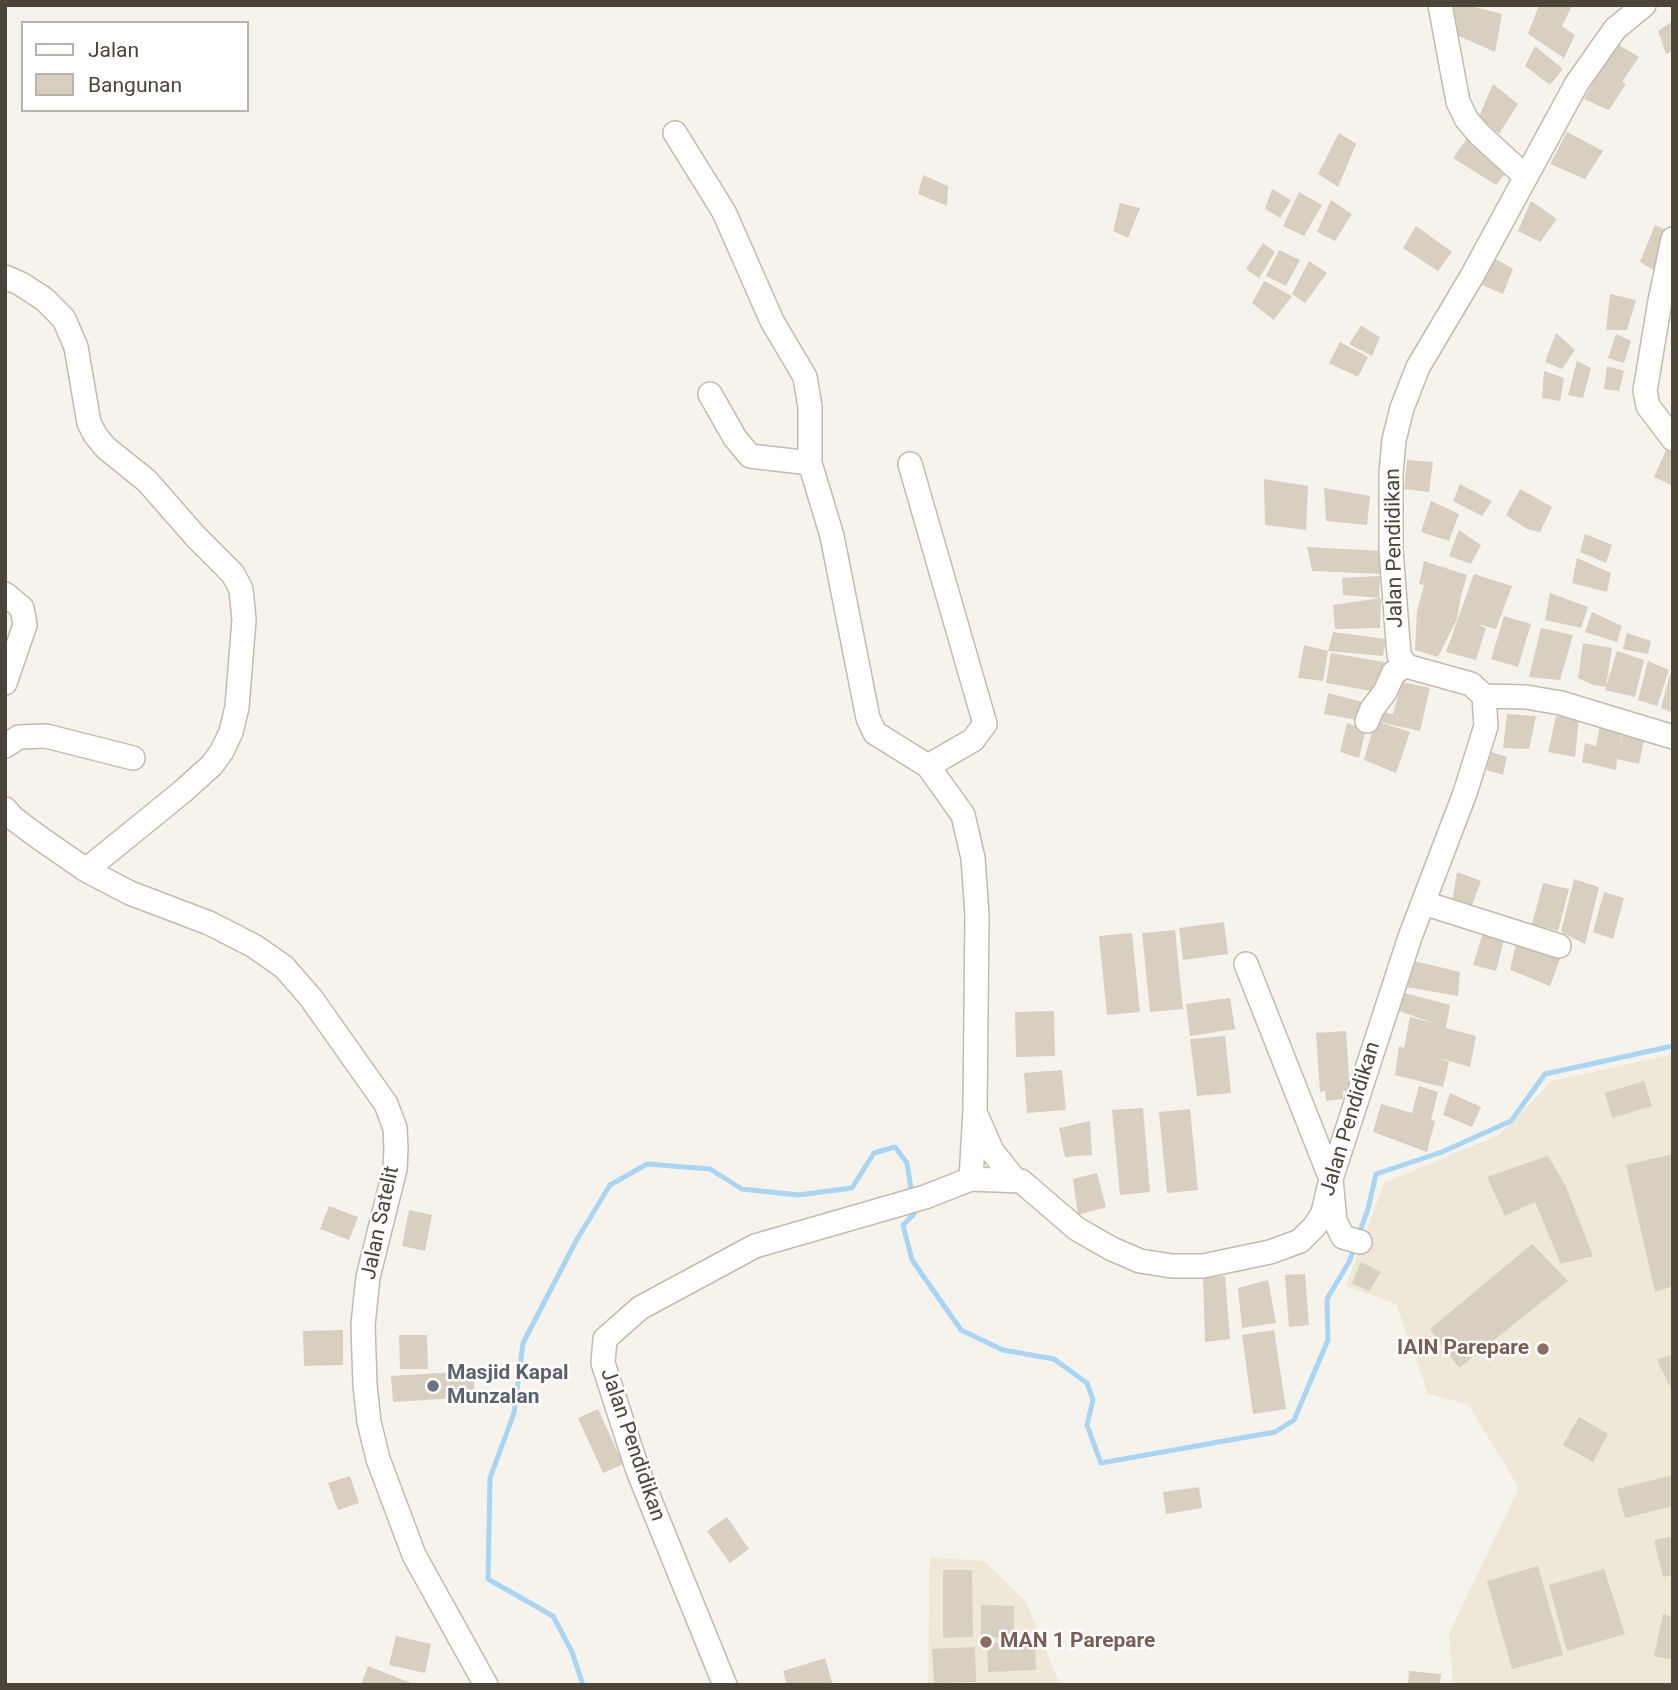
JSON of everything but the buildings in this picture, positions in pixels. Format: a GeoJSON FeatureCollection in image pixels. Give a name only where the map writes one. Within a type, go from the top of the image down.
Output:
{"type":"FeatureCollection","features":[{"type":"Feature","properties":{"kind":"street"},"geometry":{"type":"LineString","coordinates":[[1440,5],[1458,102],[1480,135],[1526,177]]}},
{"type":"Feature","properties":{"kind":"street","name":"Jalan Pendidikan"},"geometry":{"type":"LineString","coordinates":[[1406,666],[1398,650],[1391,550],[1392,462],[1402,408],[1418,367],[1472,276],[1577,83],[1615,29],[1644,5]]}},
{"type":"Feature","properties":{"kind":"street"},"geometry":{"type":"LineString","coordinates":[[675,133],[724,212],[772,321],[804,377],[810,407],[810,463],[832,536],[868,718],[875,733],[928,765],[963,815],[973,858],[977,915],[975,1111],[971,1179]]}},
{"type":"Feature","properties":{"kind":"street"},"geometry":{"type":"LineString","coordinates":[[1673,239],[1668,283],[1645,391],[1648,406],[1673,439]]}},
{"type":"Feature","properties":{"kind":"street"},"geometry":{"type":"LineString","coordinates":[[5,277],[44,299],[64,320],[76,347],[89,423],[96,436],[106,448],[146,481],[233,574],[241,589],[244,620],[237,707],[231,732],[222,751],[212,765],[182,792],[86,870]]}},
{"type":"Feature","properties":{"kind":"street"},"geometry":{"type":"LineString","coordinates":[[710,394],[734,438],[750,456],[810,463]]}},
{"type":"Feature","properties":{"kind":"street"},"geometry":{"type":"LineString","coordinates":[[910,464],[985,724],[973,740],[928,765]]}},
{"type":"Feature","properties":{"kind":"street"},"geometry":{"type":"LineString","coordinates":[[5,594],[22,608],[25,625],[5,683]]}},
{"type":"Feature","properties":{"kind":"street"},"geometry":{"type":"LineString","coordinates":[[1367,721],[1394,672],[1406,666],[1471,684],[1483,696],[1526,697],[1561,704],[1673,737]]}},
{"type":"Feature","properties":{"kind":"street","name":"Jalan Pendidikan"},"geometry":{"type":"LineString","coordinates":[[725,1685],[638,1471],[603,1363],[605,1339],[640,1308],[755,1246],[925,1197],[971,1179],[1021,1181],[1077,1229],[1140,1261],[1172,1266],[1203,1266],[1270,1252],[1300,1241],[1323,1213],[1331,1179],[1405,949],[1465,793],[1486,726],[1483,696]]}},
{"type":"Feature","properties":{"kind":"street"},"geometry":{"type":"LineString","coordinates":[[5,746],[19,737],[46,736],[133,758]]}},
{"type":"Feature","properties":{"kind":"street","name":"Jalan Satelit"},"geometry":{"type":"LineString","coordinates":[[5,809],[37,836],[86,870],[130,893],[209,923],[254,946],[284,967],[311,998],[386,1104],[396,1128],[395,1170],[366,1289],[363,1337],[369,1422],[378,1459],[414,1555],[486,1685]]}},
{"type":"Feature","properties":{"kind":"street"},"geometry":{"type":"LineString","coordinates":[[1424,903],[1559,946]]}},
{"type":"Feature","properties":{"kind":"street"},"geometry":{"type":"LineString","coordinates":[[1245,964],[1331,1179],[1335,1222],[1351,1240]]}},
{"type":"Feature","properties":{"kind":"street"},"geometry":{"type":"LineString","coordinates":[[975,1111],[992,1151],[1015,1180]]}},
{"type":"Feature","properties":{"kind":"shaded area","name":"IAIN Parepare"},"geometry":{"type":"Polygon","coordinates":[[[1673,1054],[1673,1685],[1453,1685],[1449,1633],[1519,1488],[1468,1404],[1428,1394],[1396,1304],[1346,1286],[1384,1183],[1499,1135],[1552,1081],[1673,1054]]]}},
{"type":"Feature","properties":{"kind":"shaded area","name":"MAN 1 Parepare"},"geometry":{"type":"Polygon","coordinates":[[[930,1557],[984,1561],[1026,1602],[1059,1682],[1067,1685],[928,1685],[930,1557]]]}},
{"type":"Feature","properties":{"kind":"waterway"},"geometry":{"type":"LineString","coordinates":[[1358,1237],[1376,1174],[1442,1152],[1511,1121],[1545,1074],[1673,1046]]}},
{"type":"Feature","properties":{"kind":"waterway"},"geometry":{"type":"LineString","coordinates":[[583,1685],[572,1652],[553,1616],[488,1579],[490,1478],[514,1413],[523,1343],[576,1241],[610,1185],[647,1164],[710,1169],[742,1189],[798,1195],[852,1188],[874,1153],[895,1147],[907,1163],[912,1195]]}},
{"type":"Feature","properties":{"kind":"waterway"},"geometry":{"type":"LineString","coordinates":[[913,1208],[914,1214],[903,1225],[912,1260],[961,1330],[1003,1350],[1054,1359],[1087,1383],[1093,1400],[1087,1425],[1101,1463],[1275,1432],[1294,1420],[1328,1340],[1327,1299],[1349,1262],[1355,1246]]}},
{"type":"Feature","properties":{"kind":"place","name":"IAIN Parepare"},"geometry":{"type":"Point","coordinates":[1543,1349]}},
{"type":"Feature","properties":{"kind":"place","name":"Masjid Kapal Munzalan"},"geometry":{"type":"Point","coordinates":[433,1386]}},
{"type":"Feature","properties":{"kind":"place","name":"MAN 1 Parepare"},"geometry":{"type":"Point","coordinates":[986,1642]}}]}
